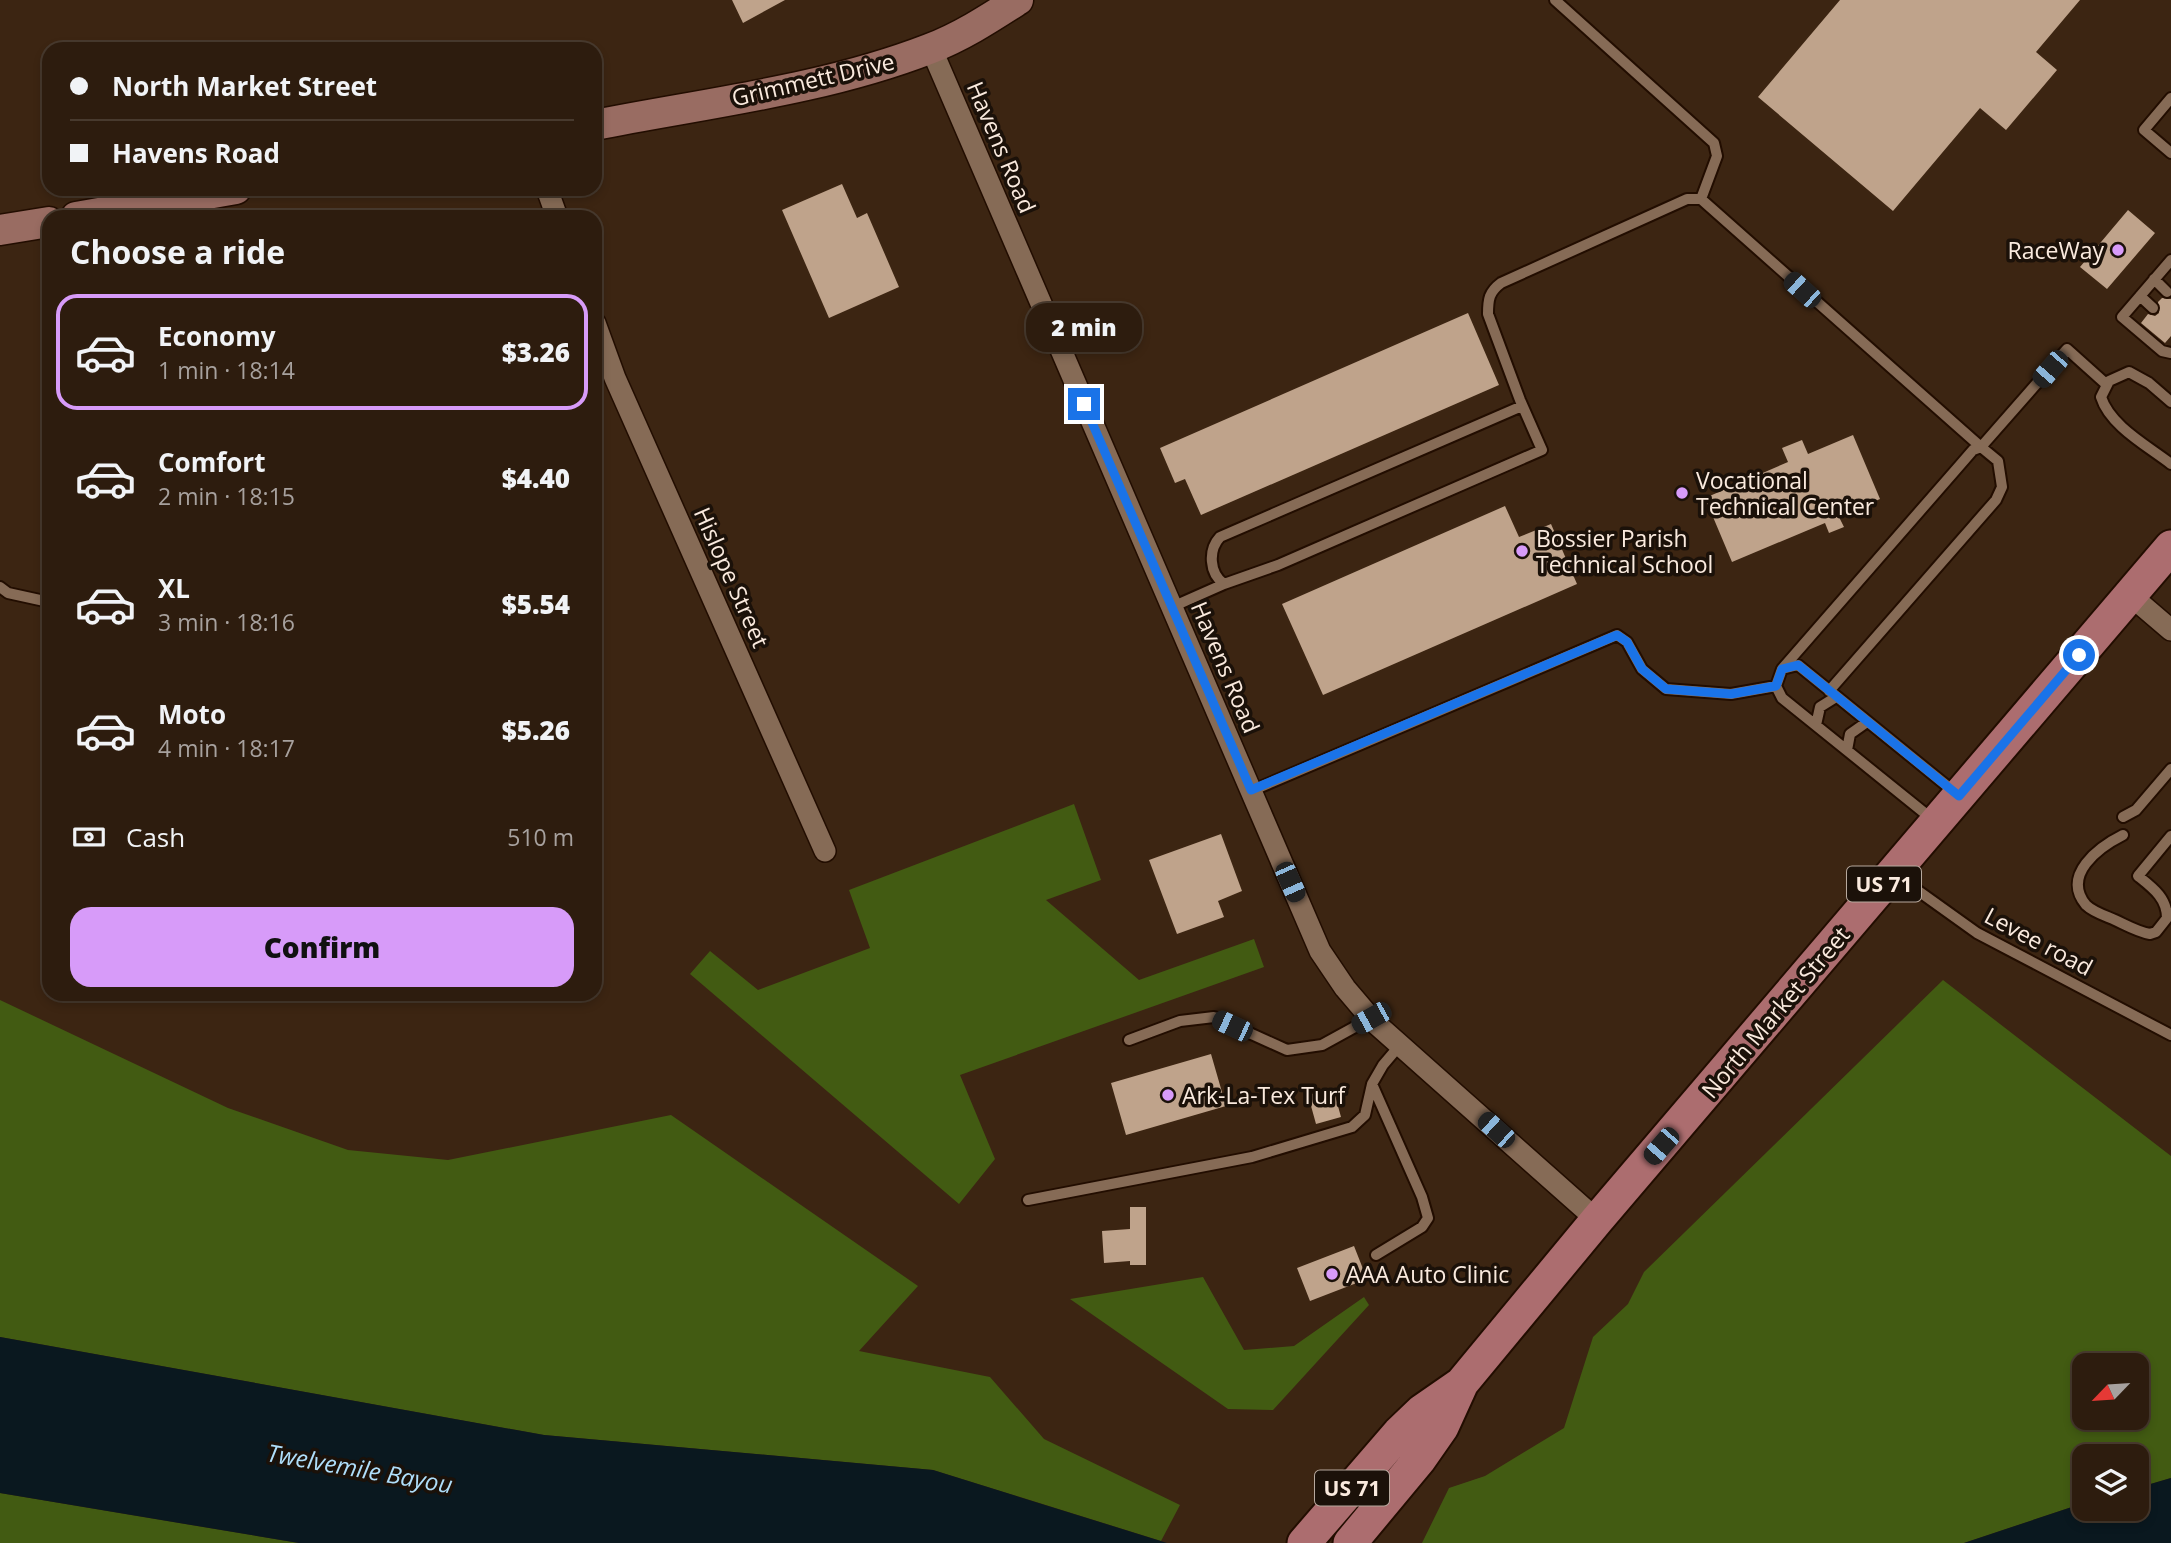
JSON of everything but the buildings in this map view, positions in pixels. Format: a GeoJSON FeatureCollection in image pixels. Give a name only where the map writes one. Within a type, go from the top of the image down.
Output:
{"type":"FeatureCollection","features":[{"type":"Feature","properties":{"kind":"main road","name":"Grimmett Drive"},"geometry":{"type":"LineString","coordinates":[[602,124],[835,78],[931,48],[970,30],[1018,0]]}},
{"type":"Feature","properties":{"kind":"main road"},"geometry":{"type":"LineString","coordinates":[[116,210],[196,196]]}},
{"type":"Feature","properties":{"kind":"main road"},"geometry":{"type":"LineString","coordinates":[[0,230],[42,223]]}},
{"type":"Feature","properties":{"kind":"main road","name":"North Market Street"},"geometry":{"type":"LineString","coordinates":[[1350,1543],[1419,1460],[1442,1427],[1462,1383],[1597,1220],[2171,547]]}},
{"type":"Feature","properties":{"kind":"main road","name":"North Market Street"},"geometry":{"type":"LineString","coordinates":[[1304,1543],[1399,1433],[1422,1411],[1462,1383]]}},
{"type":"Feature","properties":{"kind":"street","name":"Havens Road"},"geometry":{"type":"LineString","coordinates":[[931,48],[1320,951],[1345,988],[1371,1018],[1597,1220]]}},
{"type":"Feature","properties":{"kind":"street","name":"Hislope Street"},"geometry":{"type":"LineString","coordinates":[[602,342],[615,378],[825,850]]}},
{"type":"Feature","properties":{"kind":"street"},"geometry":{"type":"LineString","coordinates":[[2130,595],[2171,630]]}},
{"type":"Feature","properties":{"kind":"lane"},"geometry":{"type":"LineString","coordinates":[[1555,0],[1714,143],[1717,156],[1701,199]]}},
{"type":"Feature","properties":{"kind":"lane"},"geometry":{"type":"LineString","coordinates":[[2171,97],[2144,130],[2171,153]]}},
{"type":"Feature","properties":{"kind":"lane"},"geometry":{"type":"LineString","coordinates":[[1172,607],[1224,584],[1279,565],[1542,450],[1522,406],[1488,314],[1491,290],[1501,283],[1686,199],[1701,199],[1998,461],[2001,487],[1996,500],[1820,707],[1816,725]]}},
{"type":"Feature","properties":{"kind":"lane"},"geometry":{"type":"LineString","coordinates":[[2171,261],[2122,317],[2162,351],[2171,353]]}},
{"type":"Feature","properties":{"kind":"lane"},"geometry":{"type":"LineString","coordinates":[[2154,279],[2167,292]]}},
{"type":"Feature","properties":{"kind":"lane"},"geometry":{"type":"LineString","coordinates":[[2140,296],[2153,308]]}},
{"type":"Feature","properties":{"kind":"lane"},"geometry":{"type":"LineString","coordinates":[[1937,822],[1782,698],[1776,686],[1782,669],[1973,450],[1981,447],[2067,349],[2106,384]]}},
{"type":"Feature","properties":{"kind":"lane"},"geometry":{"type":"LineString","coordinates":[[2171,402],[2149,383],[2129,372],[2106,384],[2101,397],[2105,411],[2171,464]]}},
{"type":"Feature","properties":{"kind":"lane"},"geometry":{"type":"LineString","coordinates":[[1224,584],[1214,572],[1211,561],[1214,543],[1220,537],[1522,406]]}},
{"type":"Feature","properties":{"kind":"lane"},"geometry":{"type":"LineString","coordinates":[[0,587],[8,593],[42,600]]}},
{"type":"Feature","properties":{"kind":"lane"},"geometry":{"type":"LineString","coordinates":[[1251,790],[1617,635],[1627,642],[1642,669],[1666,689],[1731,694],[1776,686]]}},
{"type":"Feature","properties":{"kind":"lane"},"geometry":{"type":"LineString","coordinates":[[1782,669],[1798,665],[1959,796]]}},
{"type":"Feature","properties":{"kind":"lane"},"geometry":{"type":"LineString","coordinates":[[1847,750],[1850,734],[1867,722]]}},
{"type":"Feature","properties":{"kind":"lane"},"geometry":{"type":"LineString","coordinates":[[2127,821],[2171,769]]}},
{"type":"Feature","properties":{"kind":"lane"},"geometry":{"type":"LineString","coordinates":[[2119,831],[2082,867],[2078,874],[2079,890],[2087,905],[2145,933],[2156,932],[2169,916],[2164,901],[2138,876],[2171,836]]}},
{"type":"Feature","properties":{"kind":"lane","name":"Levee road"},"geometry":{"type":"LineString","coordinates":[[1893,873],[1977,933],[2171,1035]]}},
{"type":"Feature","properties":{"kind":"lane"},"geometry":{"type":"LineString","coordinates":[[1129,1040],[1180,1021],[1214,1017],[1287,1050],[1322,1045],[1371,1018]]}},
{"type":"Feature","properties":{"kind":"lane"},"geometry":{"type":"LineString","coordinates":[[1028,1200],[1252,1157],[1352,1127],[1365,1115],[1372,1084],[1382,1065],[1400,1045]]}},
{"type":"Feature","properties":{"kind":"lane"},"geometry":{"type":"LineString","coordinates":[[1372,1084],[1422,1197],[1427,1217],[1422,1227],[1376,1255]]}},
{"type":"Feature","properties":{"kind":"green space"},"geometry":{"type":"Polygon","coordinates":[[[1074,804],[1101,880],[1046,900],[1139,980],[1254,939],[1264,967],[960,1075],[995,1159],[959,1204],[690,974],[710,951],[758,990],[870,948],[849,890],[1074,804]]]}},
{"type":"Feature","properties":{"kind":"green space"},"geometry":{"type":"Polygon","coordinates":[[[1943,980],[2171,1156],[2171,1478],[2149,1484],[2149,1444],[2072,1444],[2072,1507],[1964,1543],[1422,1543],[1449,1488],[1485,1476],[1564,1428],[1593,1337],[1628,1304],[1644,1272],[1943,980]]]}},
{"type":"Feature","properties":{"kind":"green space"},"geometry":{"type":"Polygon","coordinates":[[[0,1000],[228,1108],[348,1150],[448,1160],[671,1115],[918,1286],[859,1351],[990,1377],[1044,1439],[1180,1505],[1161,1541],[933,1470],[544,1435],[0,1337],[0,1000]]]}},
{"type":"Feature","properties":{"kind":"green space"},"geometry":{"type":"Polygon","coordinates":[[[1203,1277],[1244,1350],[1294,1346],[1364,1297],[1369,1305],[1273,1410],[1228,1409],[1070,1299],[1203,1277]]]}},
{"type":"Feature","properties":{"kind":"green space"},"geometry":{"type":"Polygon","coordinates":[[[0,1493],[299,1543],[0,1543],[0,1493]]]}},
{"type":"Feature","properties":{"kind":"water","name":"Twelvemile Bayou"},"geometry":{"type":"Polygon","coordinates":[[[0,1337],[544,1435],[933,1470],[1167,1543],[299,1543],[0,1493],[0,1337]]]}},
{"type":"Feature","properties":{"kind":"water"},"geometry":{"type":"Polygon","coordinates":[[[2171,1478],[2171,1543],[1964,1543],[2072,1507],[2072,1521],[2149,1521],[2149,1484],[2171,1478]]]}},
{"type":"Feature","properties":{"kind":"place","name":"RaceWay"},"geometry":{"type":"Point","coordinates":[2118,250]}},
{"type":"Feature","properties":{"kind":"place","name":"Vocational Technical Center"},"geometry":{"type":"Point","coordinates":[1682,493]}},
{"type":"Feature","properties":{"kind":"place","name":"Bossier Parish Technical School"},"geometry":{"type":"Point","coordinates":[1522,551]}},
{"type":"Feature","properties":{"kind":"place","name":"Ark-La-Tex Turf"},"geometry":{"type":"Point","coordinates":[1168,1095]}},
{"type":"Feature","properties":{"kind":"place","name":"AAA Auto Clinic"},"geometry":{"type":"Point","coordinates":[1332,1274]}},
{"type":"Feature","properties":{"kind":"route"},"geometry":{"type":"LineString","coordinates":[[1084,404],[1251,790],[1617,635],[1627,642],[1642,669],[1666,689],[1731,694],[1776,686],[1782,669],[1798,665],[1959,796],[2079,655]]}}]}
